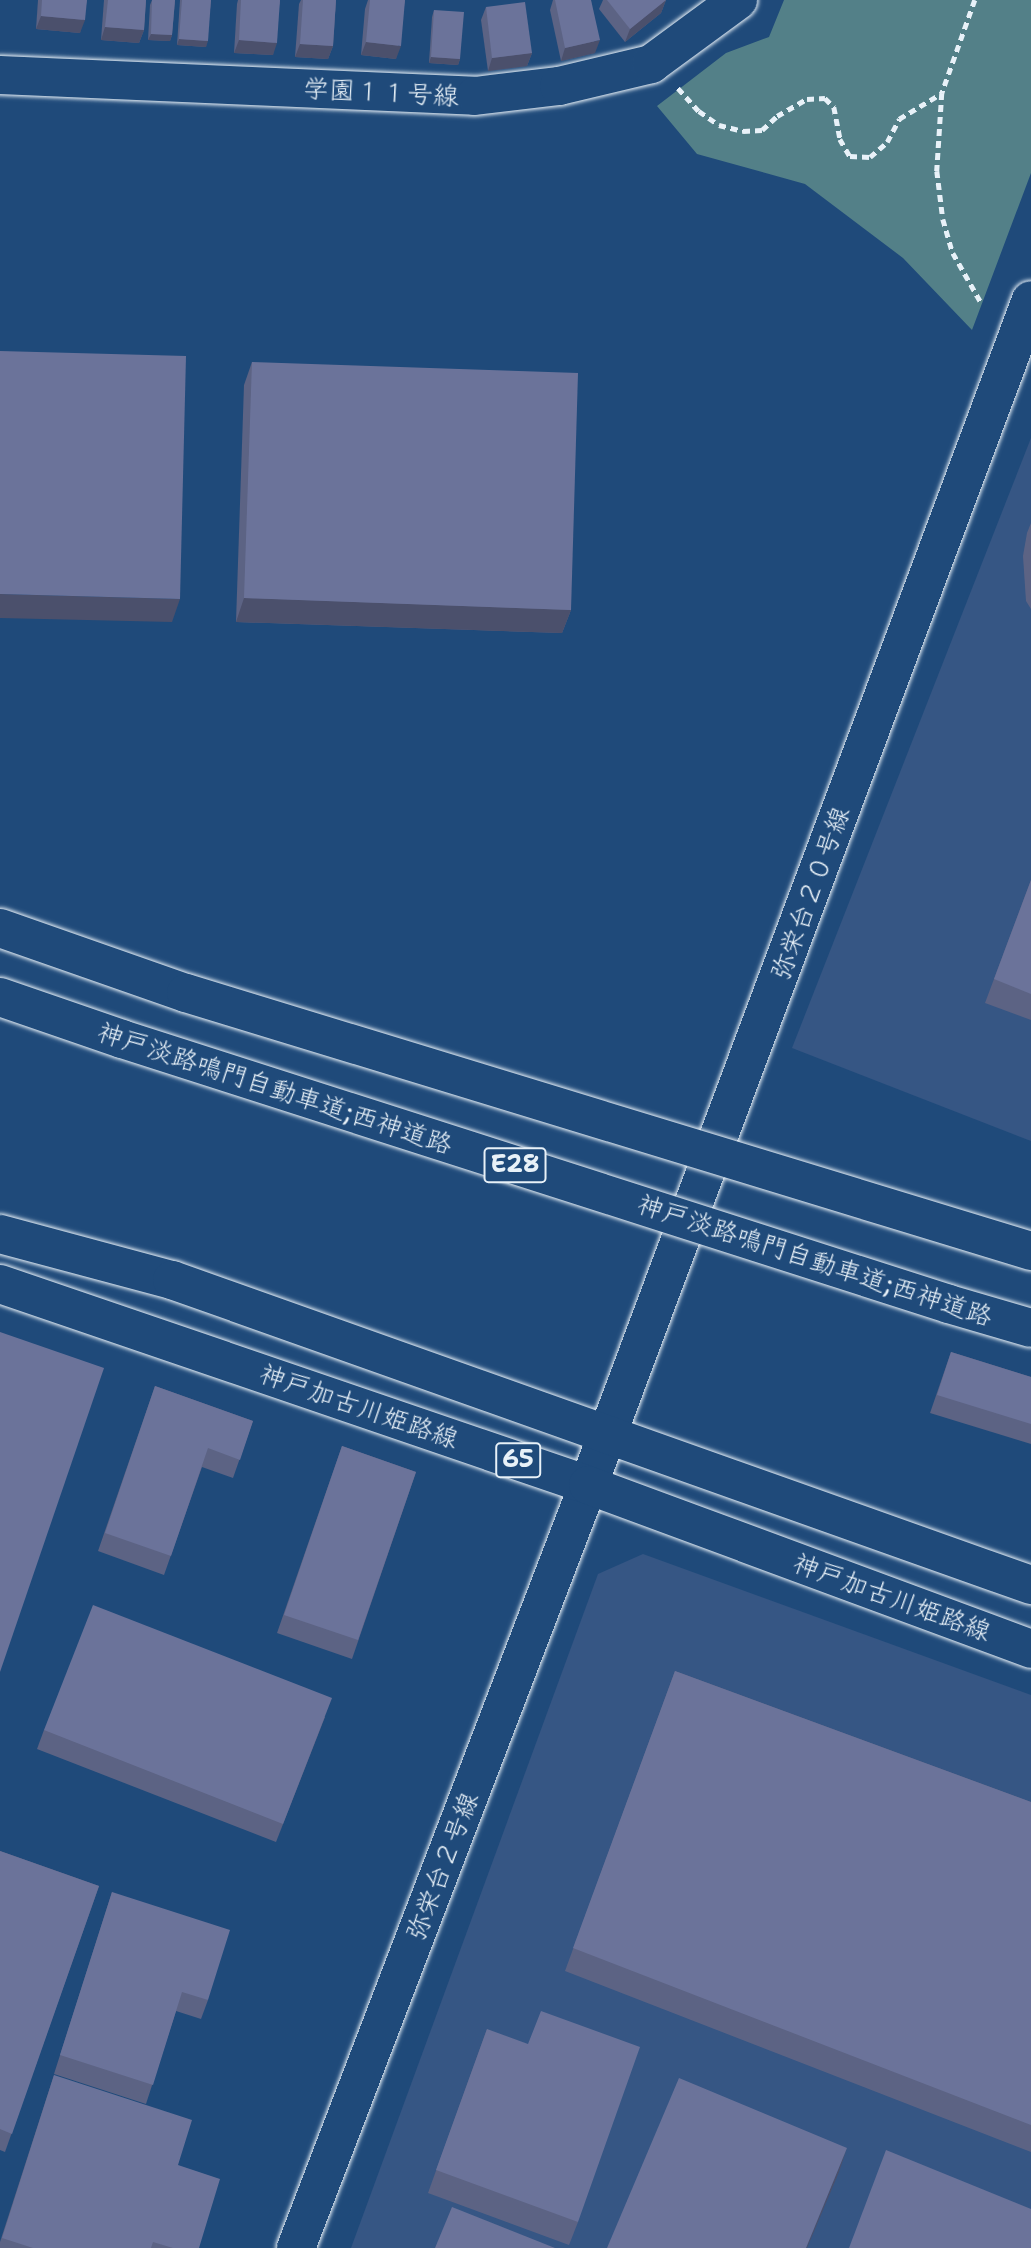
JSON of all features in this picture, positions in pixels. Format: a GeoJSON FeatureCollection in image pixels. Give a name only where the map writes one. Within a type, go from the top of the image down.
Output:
{"type":"FeatureCollection","features":[{"type":"Feature","properties":{"kind":"main road","name":"学園１１号線"},"geometry":{"type":"LineString","coordinates":[[0,75],[475,96],[559,86],[652,64],[738,0]]}},
{"type":"Feature","properties":{"kind":"main road","name":"弥栄台２０号線"},"geometry":{"type":"LineString","coordinates":[[588,1485],[1031,300]]}},
{"type":"Feature","properties":{"kind":"main road"},"geometry":{"type":"LineString","coordinates":[[0,928],[186,993],[1031,1251]]}},
{"type":"Feature","properties":{"kind":"main road","name":"神戸淡路鳴門自動車道;西神道路"},"geometry":{"type":"LineString","coordinates":[[0,996],[240,1077],[1031,1328]]}},
{"type":"Feature","properties":{"kind":"main road","name":"65"},"geometry":{"type":"LineString","coordinates":[[0,1234],[172,1280],[1031,1585]]}},
{"type":"Feature","properties":{"kind":"main road","name":"神戸加古川姫路線"},"geometry":{"type":"LineString","coordinates":[[0,1283],[588,1485],[1031,1649]]}},
{"type":"Feature","properties":{"kind":"main road","name":"弥栄台２号線"},"geometry":{"type":"LineString","coordinates":[[296,2248],[588,1485]]}},
{"type":"Feature","properties":{"kind":"path"},"geometry":{"type":"LineString","coordinates":[[975,0],[942,93],[937,170],[943,219],[953,253],[982,304]]}},
{"type":"Feature","properties":{"kind":"path"},"geometry":{"type":"LineString","coordinates":[[652,64],[699,111],[719,125],[743,131],[762,130],[777,116],[807,99],[825,98],[834,107],[840,139],[850,156],[870,157],[887,142],[899,119],[942,93]]}},
{"type":"Feature","properties":{"kind":"shaded area"},"geometry":{"type":"Polygon","coordinates":[[[1031,438],[1031,1141],[792,1048],[1031,438]]]}},
{"type":"Feature","properties":{"kind":"shaded area"},"geometry":{"type":"Polygon","coordinates":[[[643,1554],[1031,1695],[1031,2248],[351,2248],[598,1574],[643,1554]]]}},
{"type":"Feature","properties":{"kind":"green space"},"geometry":{"type":"Polygon","coordinates":[[[784,0],[1031,0],[1031,173],[972,330],[903,258],[805,184],[697,154],[657,106],[726,53],[769,37],[784,0]]]}},
{"type":"Feature","properties":{"kind":"building"},"geometry":{"type":"Polygon","coordinates":[[[42,0],[87,0],[85,20],[41,16],[42,0]]]}},
{"type":"Feature","properties":{"kind":"building"},"geometry":{"type":"Polygon","coordinates":[[[108,0],[146,0],[144,30],[105,27],[108,0]]]}},
{"type":"Feature","properties":{"kind":"building"},"geometry":{"type":"Polygon","coordinates":[[[152,0],[175,0],[172,35],[151,34],[152,0]]]}},
{"type":"Feature","properties":{"kind":"building"},"geometry":{"type":"Polygon","coordinates":[[[182,0],[211,0],[208,41],[179,39],[182,0]]]}},
{"type":"Feature","properties":{"kind":"building"},"geometry":{"type":"Polygon","coordinates":[[[241,0],[280,0],[277,43],[239,40],[241,0]]]}},
{"type":"Feature","properties":{"kind":"building"},"geometry":{"type":"Polygon","coordinates":[[[303,0],[336,0],[333,46],[300,44],[303,0]]]}},
{"type":"Feature","properties":{"kind":"building"},"geometry":{"type":"Polygon","coordinates":[[[370,0],[405,0],[401,46],[366,42],[370,0]]]}},
{"type":"Feature","properties":{"kind":"building"},"geometry":{"type":"Polygon","coordinates":[[[555,0],[591,0],[600,40],[565,48],[555,0]]]}},
{"type":"Feature","properties":{"kind":"building"},"geometry":{"type":"Polygon","coordinates":[[[607,0],[666,0],[630,29],[607,0]]]}},
{"type":"Feature","properties":{"kind":"building"},"geometry":{"type":"Polygon","coordinates":[[[525,2],[532,53],[492,58],[486,7],[525,2]]]}},
{"type":"Feature","properties":{"kind":"building"},"geometry":{"type":"Polygon","coordinates":[[[434,10],[464,12],[460,59],[431,57],[434,10]]]}},
{"type":"Feature","properties":{"kind":"building"},"geometry":{"type":"Polygon","coordinates":[[[0,351],[186,356],[180,599],[0,594],[0,351]]]}},
{"type":"Feature","properties":{"kind":"building"},"geometry":{"type":"Polygon","coordinates":[[[252,362],[578,373],[571,610],[244,598],[252,362]]]}},
{"type":"Feature","properties":{"kind":"building"},"geometry":{"type":"Polygon","coordinates":[[[1031,880],[1031,994],[994,979],[1031,880]]]}},
{"type":"Feature","properties":{"kind":"building"},"geometry":{"type":"Polygon","coordinates":[[[0,1332],[104,1368],[0,1672],[0,1332]]]}},
{"type":"Feature","properties":{"kind":"building"},"geometry":{"type":"Polygon","coordinates":[[[951,1352],[1031,1377],[1031,1424],[937,1395],[951,1352]]]}},
{"type":"Feature","properties":{"kind":"building"},"geometry":{"type":"Polygon","coordinates":[[[155,1386],[253,1421],[240,1460],[208,1448],[171,1556],[105,1533],[155,1386]]]}},
{"type":"Feature","properties":{"kind":"building"},"geometry":{"type":"Polygon","coordinates":[[[342,1446],[416,1472],[358,1640],[284,1615],[342,1446]]]}},
{"type":"Feature","properties":{"kind":"building"},"geometry":{"type":"Polygon","coordinates":[[[93,1605],[332,1698],[283,1824],[44,1730],[93,1605]]]}},
{"type":"Feature","properties":{"kind":"building"},"geometry":{"type":"Polygon","coordinates":[[[675,1671],[1031,1802],[1031,2125],[573,1948],[675,1671]]]}},
{"type":"Feature","properties":{"kind":"building"},"geometry":{"type":"Polygon","coordinates":[[[0,1851],[99,1886],[12,2134],[0,2129],[0,1851]]]}},
{"type":"Feature","properties":{"kind":"building"},"geometry":{"type":"Polygon","coordinates":[[[112,1892],[230,1930],[208,2000],[182,1992],[153,2085],[60,2055],[112,1892]]]}},
{"type":"Feature","properties":{"kind":"building"},"geometry":{"type":"Polygon","coordinates":[[[541,2011],[640,2047],[578,2222],[436,2170],[487,2029],[528,2044],[541,2011]]]}},
{"type":"Feature","properties":{"kind":"building"},"geometry":{"type":"Polygon","coordinates":[[[54,2075],[192,2120],[178,2165],[220,2179],[199,2248],[173,2248],[153,2242],[151,2248],[33,2248],[2,2238],[54,2075]]]}},
{"type":"Feature","properties":{"kind":"building"},"geometry":{"type":"Polygon","coordinates":[[[679,2078],[847,2148],[806,2248],[607,2248],[679,2078]]]}},
{"type":"Feature","properties":{"kind":"building"},"geometry":{"type":"Polygon","coordinates":[[[886,2150],[1031,2209],[1031,2248],[849,2248],[886,2150]]]}},
{"type":"Feature","properties":{"kind":"building"},"geometry":{"type":"Polygon","coordinates":[[[452,2207],[555,2248],[435,2248],[452,2207]]]}}]}
